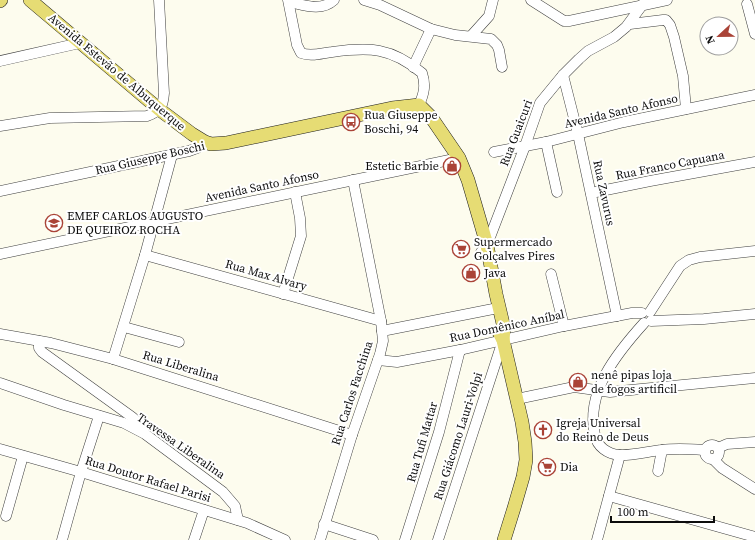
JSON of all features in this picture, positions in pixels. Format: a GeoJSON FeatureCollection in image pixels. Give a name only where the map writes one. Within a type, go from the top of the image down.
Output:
{"type":"FeatureCollection","features":[{"type":"Feature","properties":{"kind":"main road","name":"Avenida Estevão de Albuquerque"},"geometry":{"type":"LineString","coordinates":[[30,0],[160,110],[205,142]]}},
{"type":"Feature","properties":{"kind":"main road","name":"Rua Giuseppe Boschi"},"geometry":{"type":"LineString","coordinates":[[205,142],[211,144],[226,144],[392,108],[419,105]]}},
{"type":"Feature","properties":{"kind":"main road"},"geometry":{"type":"LineString","coordinates":[[419,105],[431,117],[459,158],[468,180],[483,226],[484,248],[493,309],[498,330],[503,340],[518,399],[525,442],[526,460],[516,502],[504,540]]}},
{"type":"Feature","properties":{"kind":"main road"},"geometry":{"type":"LineString","coordinates":[[484,248],[504,328],[503,340]]}},
{"type":"Feature","properties":{"kind":"street"},"geometry":{"type":"LineString","coordinates":[[0,126],[50,118],[147,116],[160,110],[163,103],[164,93],[159,0]]}},
{"type":"Feature","properties":{"kind":"street"},"geometry":{"type":"LineString","coordinates":[[334,0],[323,7],[316,8],[288,1],[297,45],[301,53],[311,55],[364,48],[390,54],[422,73],[424,79],[424,91],[419,105]]}},
{"type":"Feature","properties":{"kind":"street"},"geometry":{"type":"LineString","coordinates":[[364,0],[380,5],[431,29],[455,35],[475,36],[491,39],[497,45],[502,67]]}},
{"type":"Feature","properties":{"kind":"street"},"geometry":{"type":"LineString","coordinates":[[475,36],[489,16],[493,0]]}},
{"type":"Feature","properties":{"kind":"street"},"geometry":{"type":"LineString","coordinates":[[531,0],[564,21],[569,22],[645,2],[668,0]]}},
{"type":"Feature","properties":{"kind":"street","name":"Rua Guaicuri"},"geometry":{"type":"LineString","coordinates":[[484,248],[525,146],[540,103],[563,75],[584,55],[619,34],[630,24],[645,2]]}},
{"type":"Feature","properties":{"kind":"street"},"geometry":{"type":"LineString","coordinates":[[748,2],[755,34]]}},
{"type":"Feature","properties":{"kind":"street"},"geometry":{"type":"LineString","coordinates":[[630,24],[666,20],[670,25],[679,56],[686,109]]}},
{"type":"Feature","properties":{"kind":"street"},"geometry":{"type":"LineString","coordinates":[[413,67],[431,29]]}},
{"type":"Feature","properties":{"kind":"street"},"geometry":{"type":"LineString","coordinates":[[0,61],[80,43]]}},
{"type":"Feature","properties":{"kind":"street","name":"Rua Zavurus"},"geometry":{"type":"LineString","coordinates":[[563,75],[578,134],[617,316]]}},
{"type":"Feature","properties":{"kind":"street","name":"Avenida Santo Afonso"},"geometry":{"type":"LineString","coordinates":[[494,152],[546,142],[624,122],[755,95]]}},
{"type":"Feature","properties":{"kind":"street","name":"Rua Giuseppe Boschi"},"geometry":{"type":"LineString","coordinates":[[0,191],[172,155],[197,148],[205,142]]}},
{"type":"Feature","properties":{"kind":"street"},"geometry":{"type":"LineString","coordinates":[[546,142],[557,192]]}},
{"type":"Feature","properties":{"kind":"street"},"geometry":{"type":"LineString","coordinates":[[113,359],[145,255],[172,155]]}},
{"type":"Feature","properties":{"kind":"street","name":"Avenida Santo Afonso"},"geometry":{"type":"LineString","coordinates":[[0,254],[459,158]]}},
{"type":"Feature","properties":{"kind":"street","name":"Rua Franco Capuana"},"geometry":{"type":"LineString","coordinates":[[591,194],[650,181],[755,162]]}},
{"type":"Feature","properties":{"kind":"street","name":"Rua Carlos Facchina"},"geometry":{"type":"LineString","coordinates":[[320,540],[352,434],[378,360],[383,341],[353,180]]}},
{"type":"Feature","properties":{"kind":"street"},"geometry":{"type":"LineString","coordinates":[[283,294],[301,236],[300,218],[295,192]]}},
{"type":"Feature","properties":{"kind":"street"},"geometry":{"type":"LineString","coordinates":[[718,448],[710,445],[704,450],[662,450],[620,455],[604,449],[599,445],[593,428],[597,391],[620,351],[647,317],[680,266],[689,260],[700,257],[755,251]]}},
{"type":"Feature","properties":{"kind":"street","name":"Rua Max Alvary"},"geometry":{"type":"LineString","coordinates":[[145,255],[283,294],[381,326]]}},
{"type":"Feature","properties":{"kind":"street"},"geometry":{"type":"LineString","coordinates":[[551,274],[564,326]]}},
{"type":"Feature","properties":{"kind":"street"},"geometry":{"type":"LineString","coordinates":[[381,326],[493,309]]}},
{"type":"Feature","properties":{"kind":"street","name":"Rua Domênico Aníbal"},"geometry":{"type":"LineString","coordinates":[[378,360],[396,362],[460,350],[564,326],[617,316],[704,319],[755,314]]}},
{"type":"Feature","properties":{"kind":"street"},"geometry":{"type":"LineString","coordinates":[[124,327],[179,342]]}},
{"type":"Feature","properties":{"kind":"street","name":"Rua Liberalina"},"geometry":{"type":"LineString","coordinates":[[0,334],[113,359],[352,434]]}},
{"type":"Feature","properties":{"kind":"street","name":"Rua Giácomo Lauri-Volpi"},"geometry":{"type":"LineString","coordinates":[[438,540],[503,340]]}},
{"type":"Feature","properties":{"kind":"street"},"geometry":{"type":"LineString","coordinates":[[39,342],[39,348],[42,352],[92,390],[132,417],[138,422],[145,434]]}},
{"type":"Feature","properties":{"kind":"street","name":"Rua Tufi Mattar"},"geometry":{"type":"LineString","coordinates":[[405,540],[439,432],[460,350]]}},
{"type":"Feature","properties":{"kind":"street"},"geometry":{"type":"LineString","coordinates":[[518,399],[574,387],[597,391],[628,390],[755,378]]}},
{"type":"Feature","properties":{"kind":"street","name":"Travessa Liberalina"},"geometry":{"type":"LineString","coordinates":[[0,383],[124,423],[145,434],[223,492],[235,506],[238,520]]}},
{"type":"Feature","properties":{"kind":"street"},"geometry":{"type":"LineString","coordinates":[[62,540],[81,472],[99,416]]}},
{"type":"Feature","properties":{"kind":"street"},"geometry":{"type":"LineString","coordinates":[[718,448],[727,444],[755,442]]}},
{"type":"Feature","properties":{"kind":"street"},"geometry":{"type":"LineString","coordinates":[[713,459],[718,456],[718,448]]}},
{"type":"Feature","properties":{"kind":"street","name":"Rua Doutor Rafael Parisi"},"geometry":{"type":"LineString","coordinates":[[0,449],[238,520],[286,540]]}},
{"type":"Feature","properties":{"kind":"street"},"geometry":{"type":"LineString","coordinates":[[658,471],[662,450]]}},
{"type":"Feature","properties":{"kind":"street"},"geometry":{"type":"LineString","coordinates":[[704,450],[707,458],[713,459],[722,468],[755,489]]}},
{"type":"Feature","properties":{"kind":"street"},"geometry":{"type":"LineString","coordinates":[[597,540],[620,455]]}},
{"type":"Feature","properties":{"kind":"street"},"geometry":{"type":"LineString","coordinates":[[6,516],[23,456]]}},
{"type":"Feature","properties":{"kind":"street"},"geometry":{"type":"LineString","coordinates":[[609,496],[755,537]]}},
{"type":"Feature","properties":{"kind":"street"},"geometry":{"type":"LineString","coordinates":[[194,540],[204,510]]}},
{"type":"Feature","properties":{"kind":"street"},"geometry":{"type":"LineString","coordinates":[[324,524],[373,540]]}},
{"type":"Feature","properties":{"kind":"place","name":"Rua Giuseppe Boschi, 94"},"geometry":{"type":"Point","coordinates":[351,122]}},
{"type":"Feature","properties":{"kind":"place","name":"Estetic Barbie"},"geometry":{"type":"Point","coordinates":[452,166]}},
{"type":"Feature","properties":{"kind":"place","name":"EMEF CARLOS AUGUSTO DE QUEIROZ ROCHA"},"geometry":{"type":"Point","coordinates":[54,223]}},
{"type":"Feature","properties":{"kind":"place","name":"Supermercado Golçalves Pires"},"geometry":{"type":"Point","coordinates":[461,249]}},
{"type":"Feature","properties":{"kind":"place","name":"Java"},"geometry":{"type":"Point","coordinates":[471,273]}},
{"type":"Feature","properties":{"kind":"place","name":"nenê pipas loja de fogos artificil"},"geometry":{"type":"Point","coordinates":[578,382]}},
{"type":"Feature","properties":{"kind":"place","name":"Igreja Universal do Reino de Deus"},"geometry":{"type":"Point","coordinates":[543,430]}},
{"type":"Feature","properties":{"kind":"place","name":"Dia"},"geometry":{"type":"Point","coordinates":[547,467]}}]}
